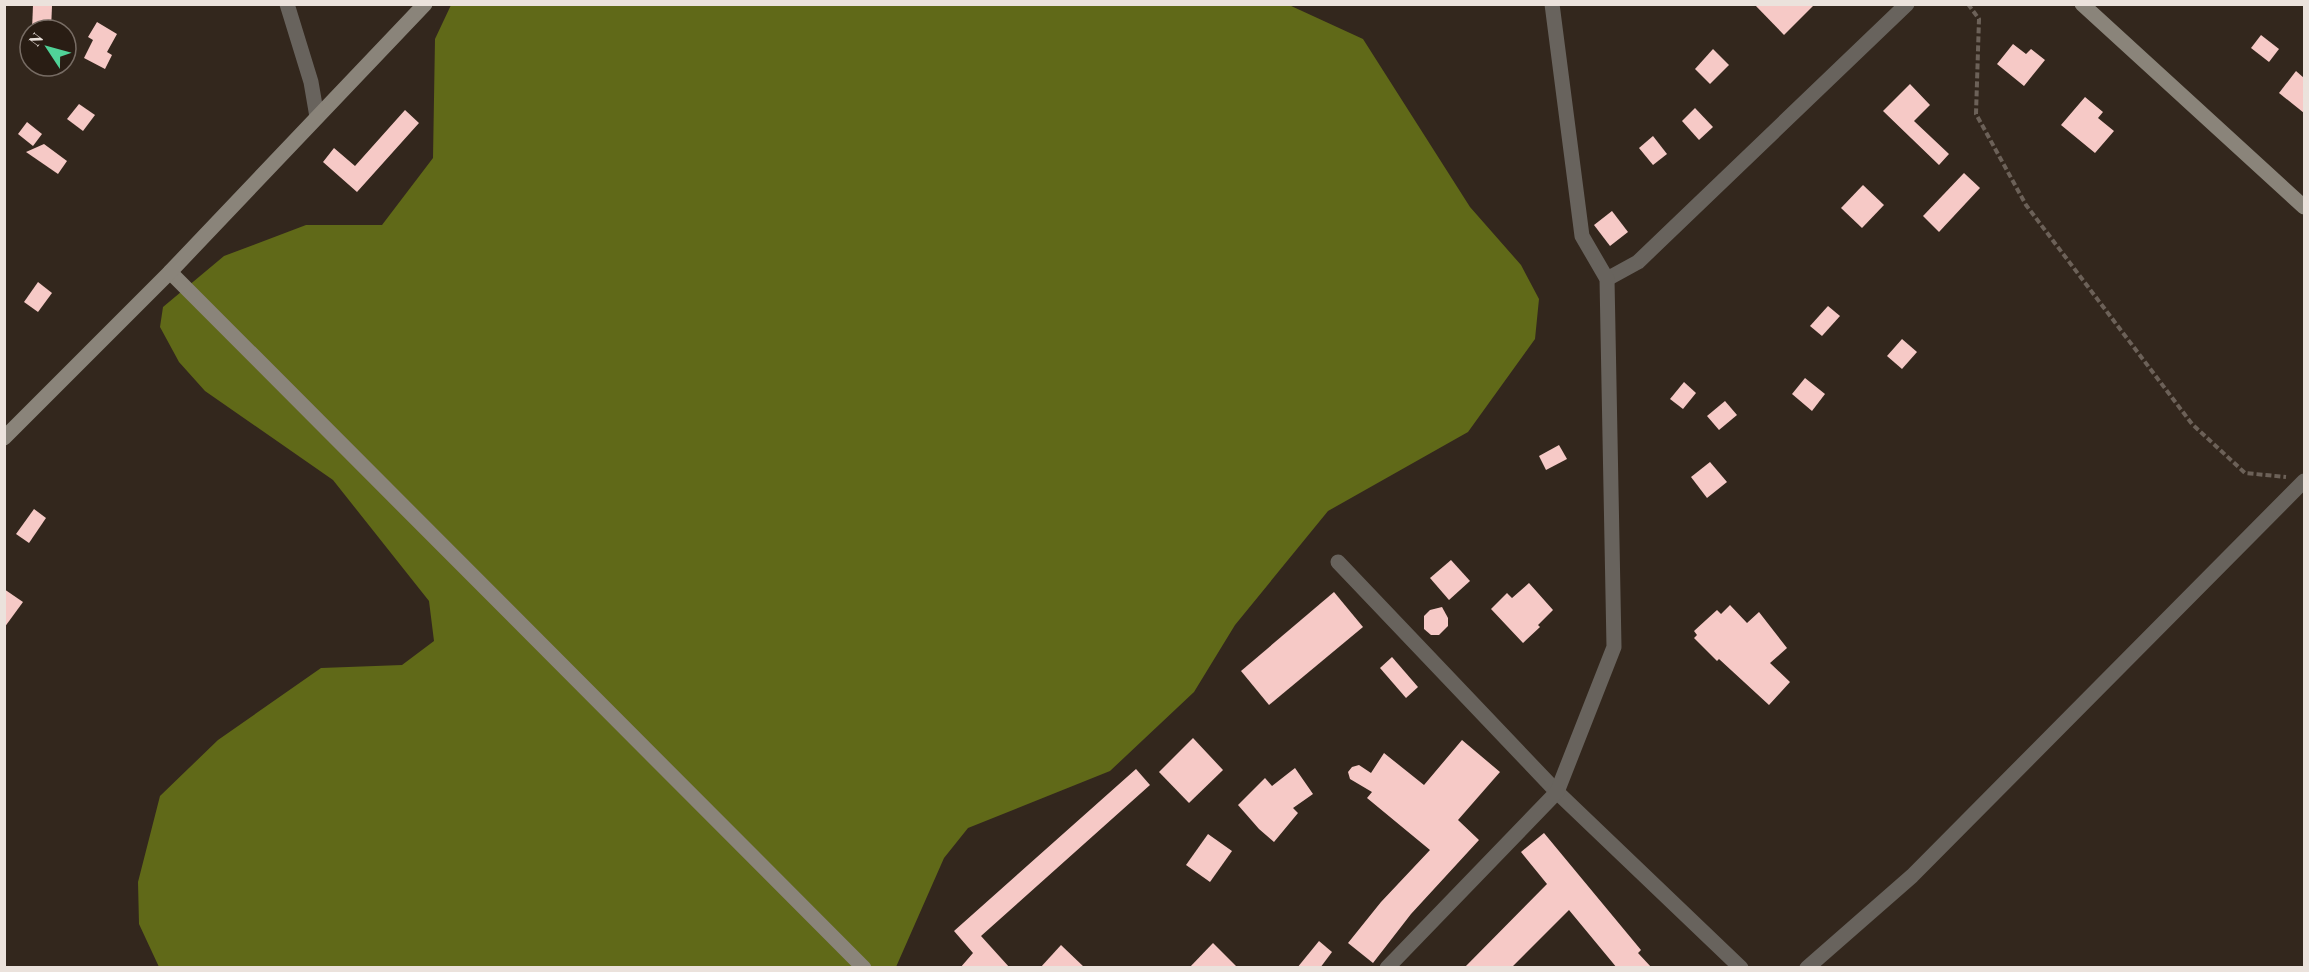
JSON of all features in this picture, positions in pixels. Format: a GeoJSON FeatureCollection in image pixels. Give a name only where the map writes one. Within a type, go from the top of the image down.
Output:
{"type":"FeatureCollection","features":[{"type":"Feature","properties":{"kind":"street"},"geometry":{"type":"LineString","coordinates":[[287,4],[311,82],[317,117]]}},
{"type":"Feature","properties":{"kind":"street"},"geometry":{"type":"LineString","coordinates":[[4,438],[170,272],[425,4]]}},
{"type":"Feature","properties":{"kind":"street"},"geometry":{"type":"LineString","coordinates":[[1387,968],[1557,792],[1614,647],[1607,279],[1582,236],[1552,4]]}},
{"type":"Feature","properties":{"kind":"street"},"geometry":{"type":"LineString","coordinates":[[1607,279],[1638,262],[1907,4]]}},
{"type":"Feature","properties":{"kind":"street"},"geometry":{"type":"LineString","coordinates":[[2082,4],[2304,207]]}},
{"type":"Feature","properties":{"kind":"street"},"geometry":{"type":"LineString","coordinates":[[170,272],[864,968]]}},
{"type":"Feature","properties":{"kind":"street"},"geometry":{"type":"LineString","coordinates":[[1807,968],[1912,876],[2299,479]]}},
{"type":"Feature","properties":{"kind":"street"},"geometry":{"type":"LineString","coordinates":[[1338,562],[1557,792],[1741,968]]}},
{"type":"Feature","properties":{"kind":"path"},"geometry":{"type":"LineString","coordinates":[[1968,4],[1979,20],[1976,114],[2026,205],[2192,424],[2245,473],[2299,479]]}},
{"type":"Feature","properties":{"kind":"green space"},"geometry":{"type":"Polygon","coordinates":[[[451,5],[1289,5],[1363,39],[1470,207],[1521,265],[1539,299],[1535,339],[1468,432],[1328,511],[1235,625],[1194,692],[1110,771],[968,828],[944,858],[896,967],[159,967],[139,924],[138,882],[160,796],[218,740],[321,668],[402,665],[434,641],[429,601],[333,480],[205,391],[179,362],[160,327],[163,307],[224,256],[306,225],[382,225],[433,158],[435,39],[451,5]]]}},
{"type":"Feature","properties":{"kind":"building"},"geometry":{"type":"Polygon","coordinates":[[[1754,4],[1815,4],[1784,35],[1754,4]]]}},
{"type":"Feature","properties":{"kind":"building"},"geometry":{"type":"Polygon","coordinates":[[[33,5],[52,6],[52,18],[32,18],[33,5]]]}},
{"type":"Feature","properties":{"kind":"building"},"geometry":{"type":"Polygon","coordinates":[[[97,22],[117,34],[107,52],[112,55],[105,69],[84,58],[93,40],[88,37],[97,22]]]}},
{"type":"Feature","properties":{"kind":"building"},"geometry":{"type":"Polygon","coordinates":[[[2261,35],[2279,49],[2269,62],[2251,48],[2261,35]]]}},
{"type":"Feature","properties":{"kind":"building"},"geometry":{"type":"Polygon","coordinates":[[[2013,44],[2026,54],[2031,49],[2045,60],[2024,86],[1997,64],[2013,44]]]}},
{"type":"Feature","properties":{"kind":"building"},"geometry":{"type":"Polygon","coordinates":[[[1713,49],[1729,65],[1710,84],[1695,69],[1713,49]]]}},
{"type":"Feature","properties":{"kind":"building"},"geometry":{"type":"Polygon","coordinates":[[[2296,71],[2304,78],[2304,113],[2279,93],[2296,71]]]}},
{"type":"Feature","properties":{"kind":"building"},"geometry":{"type":"Polygon","coordinates":[[[1910,84],[1930,105],[1914,121],[1949,154],[1939,165],[1883,111],[1910,84]]]}},
{"type":"Feature","properties":{"kind":"building"},"geometry":{"type":"Polygon","coordinates":[[[2085,97],[2103,112],[2098,118],[2114,131],[2095,153],[2061,125],[2085,97]]]}},
{"type":"Feature","properties":{"kind":"building"},"geometry":{"type":"Polygon","coordinates":[[[79,104],[95,115],[83,131],[67,119],[79,104]]]}},
{"type":"Feature","properties":{"kind":"building"},"geometry":{"type":"Polygon","coordinates":[[[1695,108],[1713,127],[1699,140],[1682,121],[1695,108]]]}},
{"type":"Feature","properties":{"kind":"building"},"geometry":{"type":"Polygon","coordinates":[[[405,110],[419,123],[357,192],[323,162],[334,148],[355,166],[405,110]]]}},
{"type":"Feature","properties":{"kind":"building"},"geometry":{"type":"Polygon","coordinates":[[[27,122],[42,134],[33,146],[18,134],[27,122]]]}},
{"type":"Feature","properties":{"kind":"building"},"geometry":{"type":"Polygon","coordinates":[[[1653,136],[1667,154],[1653,165],[1639,148],[1653,136]]]}},
{"type":"Feature","properties":{"kind":"building"},"geometry":{"type":"Polygon","coordinates":[[[44,144],[67,161],[58,174],[26,152],[44,144]]]}},
{"type":"Feature","properties":{"kind":"building"},"geometry":{"type":"Polygon","coordinates":[[[1964,173],[1980,188],[1939,232],[1923,216],[1964,173]]]}},
{"type":"Feature","properties":{"kind":"building"},"geometry":{"type":"Polygon","coordinates":[[[1863,185],[1884,205],[1862,228],[1841,208],[1863,185]]]}},
{"type":"Feature","properties":{"kind":"building"},"geometry":{"type":"Polygon","coordinates":[[[1612,211],[1628,232],[1610,246],[1594,225],[1612,211]]]}},
{"type":"Feature","properties":{"kind":"building"},"geometry":{"type":"Polygon","coordinates":[[[38,282],[52,293],[38,312],[24,302],[38,282]]]}},
{"type":"Feature","properties":{"kind":"building"},"geometry":{"type":"Polygon","coordinates":[[[1828,306],[1840,316],[1822,336],[1810,326],[1828,306]]]}},
{"type":"Feature","properties":{"kind":"building"},"geometry":{"type":"Polygon","coordinates":[[[1902,339],[1917,352],[1902,369],[1887,356],[1902,339]]]}},
{"type":"Feature","properties":{"kind":"building"},"geometry":{"type":"Polygon","coordinates":[[[1805,378],[1825,394],[1812,411],[1792,394],[1805,378]]]}},
{"type":"Feature","properties":{"kind":"building"},"geometry":{"type":"Polygon","coordinates":[[[1684,382],[1696,393],[1683,409],[1670,399],[1684,382]]]}},
{"type":"Feature","properties":{"kind":"building"},"geometry":{"type":"Polygon","coordinates":[[[1725,401],[1737,415],[1719,430],[1707,416],[1725,401]]]}},
{"type":"Feature","properties":{"kind":"building"},"geometry":{"type":"Polygon","coordinates":[[[1559,445],[1567,459],[1546,470],[1539,456],[1559,445]]]}},
{"type":"Feature","properties":{"kind":"building"},"geometry":{"type":"Polygon","coordinates":[[[1710,462],[1727,482],[1707,498],[1691,477],[1710,462]]]}},
{"type":"Feature","properties":{"kind":"building"},"geometry":{"type":"Polygon","coordinates":[[[34,509],[46,518],[29,543],[16,534],[34,509]]]}},
{"type":"Feature","properties":{"kind":"building"},"geometry":{"type":"Polygon","coordinates":[[[1451,560],[1470,581],[1449,600],[1430,578],[1451,560]]]}},
{"type":"Feature","properties":{"kind":"building"},"geometry":{"type":"Polygon","coordinates":[[[1529,583],[1553,610],[1538,625],[1540,627],[1523,643],[1491,609],[1507,593],[1512,598],[1529,583]]]}},
{"type":"Feature","properties":{"kind":"building"},"geometry":{"type":"Polygon","coordinates":[[[4,589],[23,602],[4,628],[4,589]]]}},
{"type":"Feature","properties":{"kind":"building"},"geometry":{"type":"Polygon","coordinates":[[[1334,592],[1363,627],[1269,705],[1241,671],[1334,592]]]}},
{"type":"Feature","properties":{"kind":"building"},"geometry":{"type":"Polygon","coordinates":[[[1730,605],[1747,623],[1759,612],[1787,648],[1770,663],[1790,682],[1769,705],[1719,659],[1717,661],[1694,638],[1697,635],[1694,631],[1706,620],[1717,610],[1721,614],[1730,605]]]}},
{"type":"Feature","properties":{"kind":"building"},"geometry":{"type":"Polygon","coordinates":[[[1442,607],[1448,618],[1448,626],[1439,635],[1431,635],[1424,629],[1424,616],[1430,610],[1442,607]]]}},
{"type":"Feature","properties":{"kind":"building"},"geometry":{"type":"Polygon","coordinates":[[[1392,657],[1418,687],[1406,698],[1380,668],[1392,657]]]}},
{"type":"Feature","properties":{"kind":"building"},"geometry":{"type":"Polygon","coordinates":[[[1193,738],[1223,770],[1189,803],[1159,772],[1193,738]]]}},
{"type":"Feature","properties":{"kind":"building"},"geometry":{"type":"Polygon","coordinates":[[[1462,740],[1500,772],[1458,820],[1479,840],[1411,914],[1373,963],[1348,943],[1381,902],[1430,850],[1367,798],[1372,792],[1350,779],[1348,772],[1352,767],[1359,765],[1371,773],[1384,753],[1424,785],[1462,740]]]}},
{"type":"Feature","properties":{"kind":"building"},"geometry":{"type":"Polygon","coordinates":[[[1295,768],[1313,794],[1293,808],[1298,813],[1274,842],[1238,805],[1265,778],[1272,786],[1295,768]]]}},
{"type":"Feature","properties":{"kind":"building"},"geometry":{"type":"Polygon","coordinates":[[[1136,769],[1150,785],[981,936],[1010,968],[960,968],[973,953],[954,931],[1136,769]]]}},
{"type":"Feature","properties":{"kind":"building"},"geometry":{"type":"Polygon","coordinates":[[[1544,833],[1641,950],[1638,953],[1652,968],[1617,968],[1569,910],[1511,968],[1464,968],[1547,884],[1521,852],[1544,833]]]}},
{"type":"Feature","properties":{"kind":"building"},"geometry":{"type":"Polygon","coordinates":[[[1208,834],[1232,851],[1210,882],[1186,865],[1208,834]]]}},
{"type":"Feature","properties":{"kind":"building"},"geometry":{"type":"Polygon","coordinates":[[[1319,941],[1332,952],[1320,968],[1297,968],[1319,941]]]}},
{"type":"Feature","properties":{"kind":"building"},"geometry":{"type":"Polygon","coordinates":[[[1213,943],[1238,968],[1189,968],[1213,943]]]}},
{"type":"Feature","properties":{"kind":"building"},"geometry":{"type":"Polygon","coordinates":[[[1061,945],[1085,968],[1040,968],[1061,945]]]}}]}
